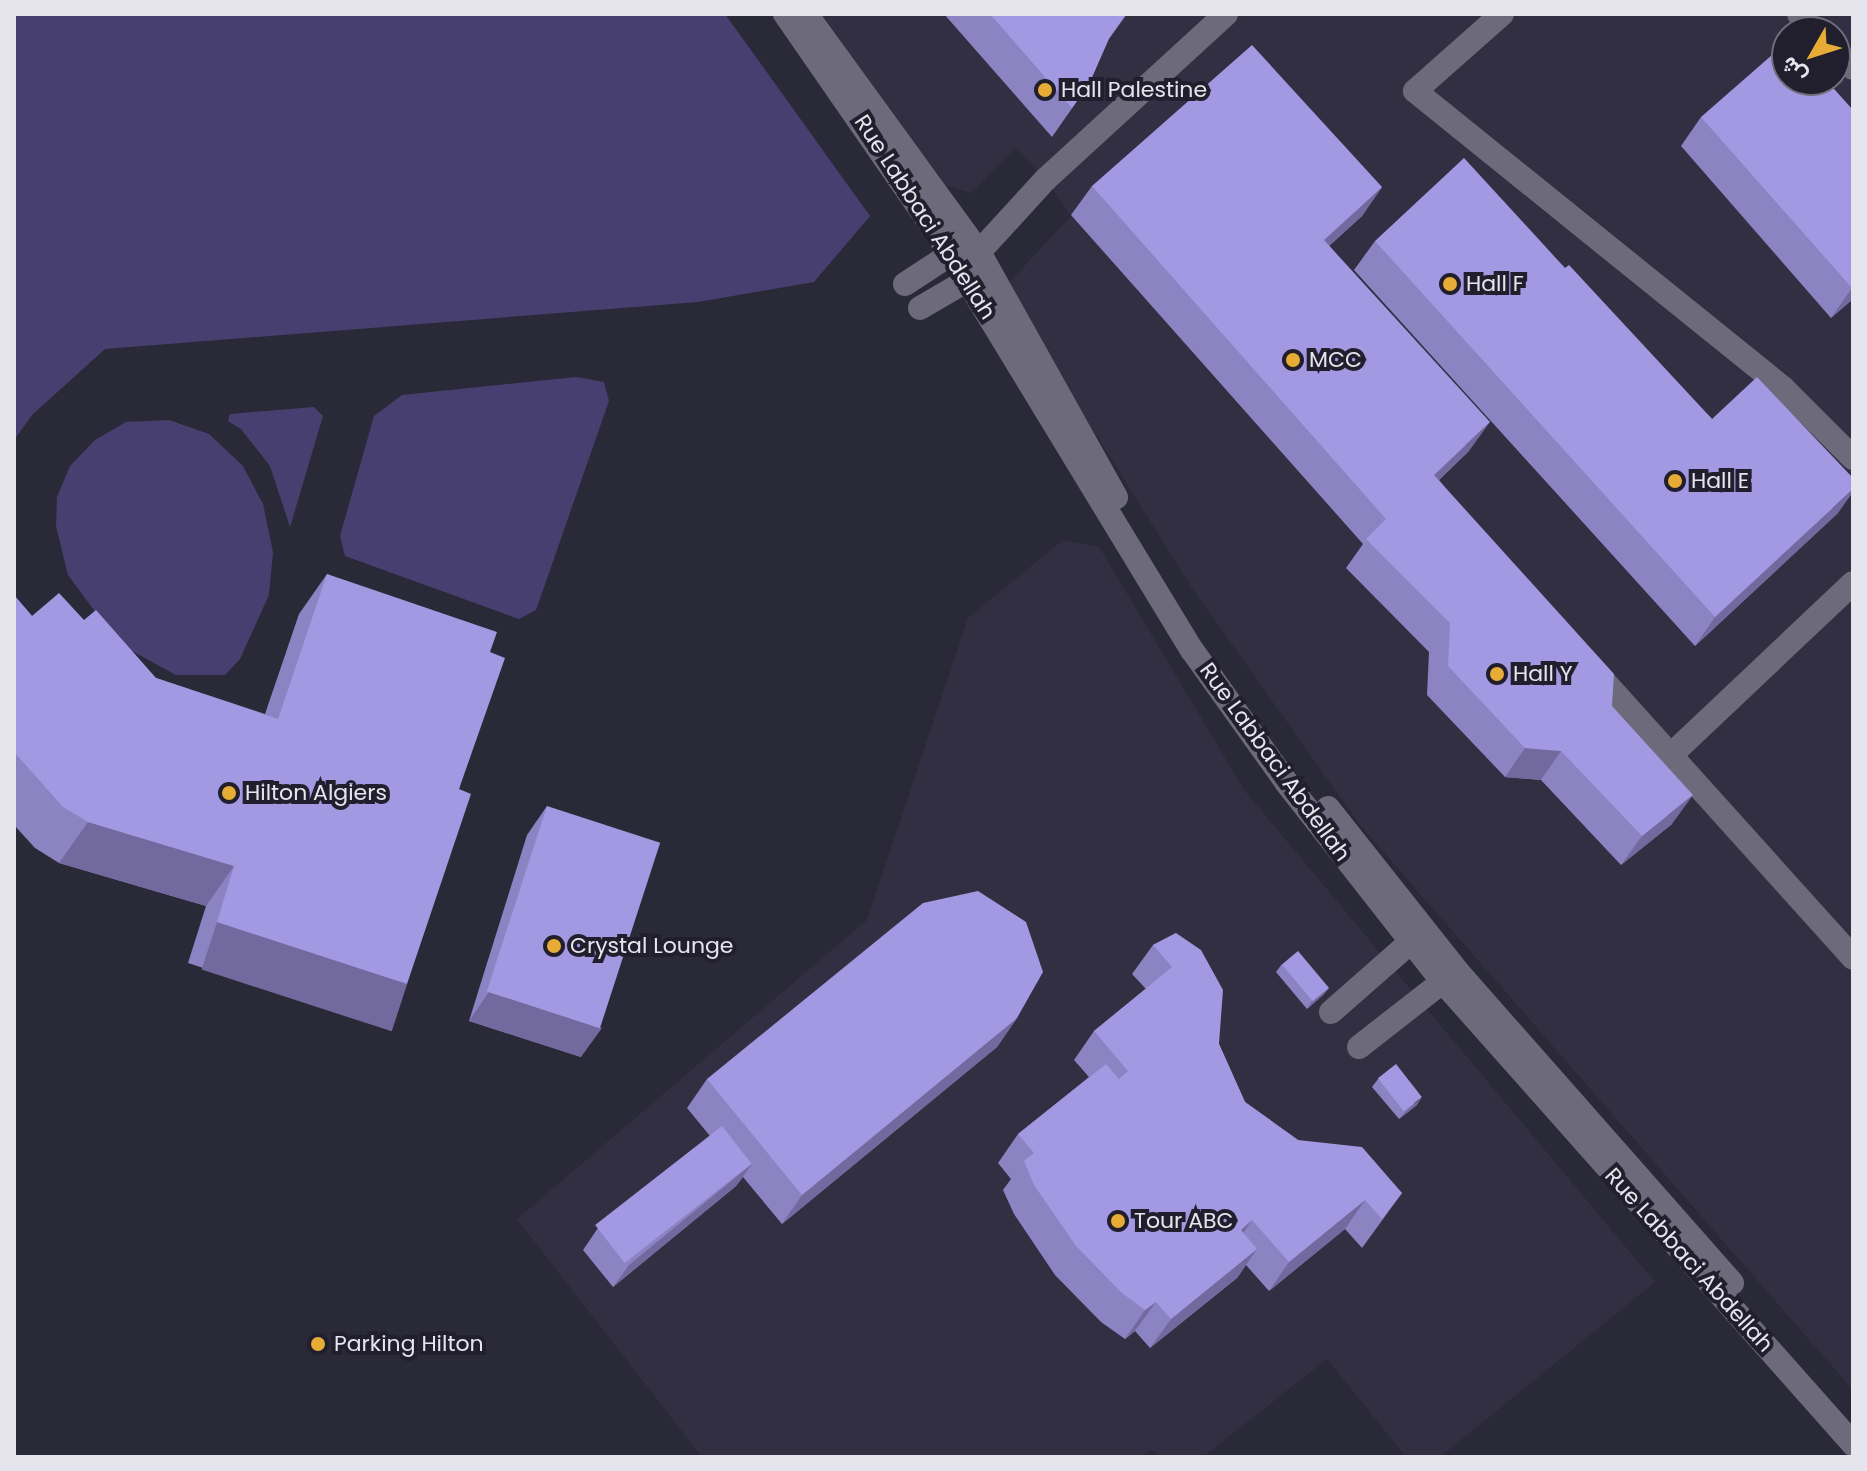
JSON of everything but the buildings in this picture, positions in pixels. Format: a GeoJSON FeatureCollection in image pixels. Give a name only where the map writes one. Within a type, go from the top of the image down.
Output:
{"type":"FeatureCollection","features":[{"type":"Feature","properties":{"kind":"street","name":"Rue Labbaci Abdellah"},"geometry":{"type":"LineString","coordinates":[[785,14],[968,280],[1192,650],[1450,977],[1853,1444]]}},
{"type":"Feature","properties":{"kind":"street","name":"Rue Labbaci Abdellah"},"geometry":{"type":"LineString","coordinates":[[806,14],[979,252],[1106,480],[1205,639],[1417,936]]}},
{"type":"Feature","properties":{"kind":"street"},"geometry":{"type":"LineString","coordinates":[[920,308],[968,280],[979,252],[1046,179],[1226,14]]}},
{"type":"Feature","properties":{"kind":"street"},"geometry":{"type":"LineString","coordinates":[[1502,14],[1415,91],[1783,388],[1853,458]]}},
{"type":"Feature","properties":{"kind":"street"},"geometry":{"type":"LineString","coordinates":[[905,284],[951,254],[979,252]]}},
{"type":"Feature","properties":{"kind":"street"},"geometry":{"type":"LineString","coordinates":[[1671,755],[1853,583]]}},
{"type":"Feature","properties":{"kind":"street"},"geometry":{"type":"LineString","coordinates":[[1579,653],[1853,958]]}},
{"type":"Feature","properties":{"kind":"street"},"geometry":{"type":"LineString","coordinates":[[1331,1012],[1417,936]]}},
{"type":"Feature","properties":{"kind":"street","name":"Rue Labbaci Abdellah"},"geometry":{"type":"LineString","coordinates":[[1450,977],[1853,1419]]}},
{"type":"Feature","properties":{"kind":"street"},"geometry":{"type":"LineString","coordinates":[[1359,1047],[1450,977]]}},
{"type":"Feature","properties":{"kind":"shaded area"},"geometry":{"type":"Polygon","coordinates":[[[14,14],[725,14],[870,216],[814,282],[698,302],[105,349],[32,415],[14,440],[14,14]]]}},
{"type":"Feature","properties":{"kind":"shaded area"},"geometry":{"type":"Polygon","coordinates":[[[816,14],[1853,14],[1853,1390],[1360,825],[1192,588],[1004,288],[1071,216],[1046,179],[1015,148],[971,193],[947,186],[816,14]]]}},
{"type":"Feature","properties":{"kind":"shaded area"},"geometry":{"type":"Polygon","coordinates":[[[576,377],[604,382],[609,401],[536,610],[519,619],[345,556],[340,536],[374,416],[402,395],[576,377]]]}},
{"type":"Feature","properties":{"kind":"shaded area"},"geometry":{"type":"Polygon","coordinates":[[[314,407],[323,416],[290,527],[270,466],[241,429],[228,421],[230,414],[314,407]]]}},
{"type":"Feature","properties":{"kind":"shaded area"},"geometry":{"type":"Polygon","coordinates":[[[169,420],[209,434],[243,466],[263,504],[273,552],[269,595],[240,659],[225,675],[176,675],[119,644],[68,575],[56,526],[57,497],[70,466],[95,440],[126,422],[169,420]]]}},
{"type":"Feature","properties":{"kind":"shaded area"},"geometry":{"type":"Polygon","coordinates":[[[1063,540],[1099,547],[1245,791],[1655,1282],[1440,1457],[1406,1457],[1327,1359],[1203,1457],[1159,1457],[1151,1449],[1141,1457],[702,1457],[517,1219],[867,920],[968,618],[1063,540]]]}},
{"type":"Feature","properties":{"kind":"place","name":"Hall Palestine"},"geometry":{"type":"Point","coordinates":[1045,90]}},
{"type":"Feature","properties":{"kind":"place","name":"Hall F"},"geometry":{"type":"Point","coordinates":[1450,284]}},
{"type":"Feature","properties":{"kind":"place","name":"MCC"},"geometry":{"type":"Point","coordinates":[1293,360]}},
{"type":"Feature","properties":{"kind":"place","name":"Hall E"},"geometry":{"type":"Point","coordinates":[1675,481]}},
{"type":"Feature","properties":{"kind":"place","name":"Hall Y"},"geometry":{"type":"Point","coordinates":[1497,674]}},
{"type":"Feature","properties":{"kind":"place","name":"Hilton Algiers"},"geometry":{"type":"Point","coordinates":[229,793]}},
{"type":"Feature","properties":{"kind":"place","name":"Crystal Lounge"},"geometry":{"type":"Point","coordinates":[554,946]}},
{"type":"Feature","properties":{"kind":"place","name":"Tour ABC"},"geometry":{"type":"Point","coordinates":[1118,1221]}},
{"type":"Feature","properties":{"kind":"place","name":"Parking Hilton"},"geometry":{"type":"Point","coordinates":[318,1344]}}]}
